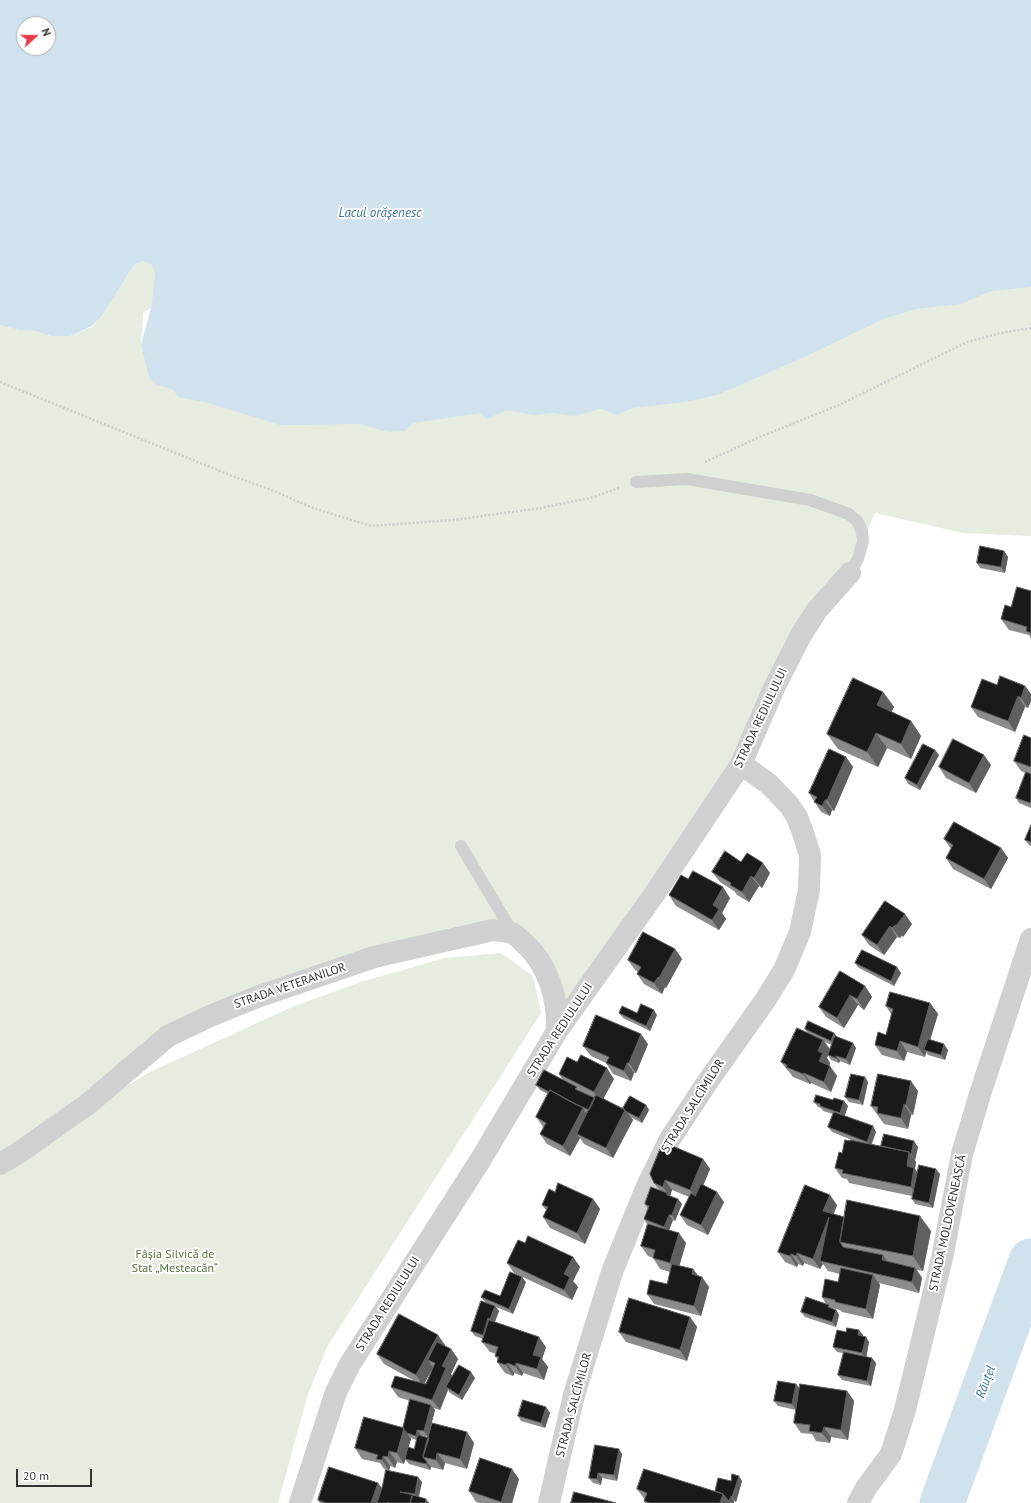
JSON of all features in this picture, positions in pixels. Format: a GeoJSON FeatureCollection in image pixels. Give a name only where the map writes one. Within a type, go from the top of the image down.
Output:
{"type":"FeatureCollection","features":[{"type":"Feature","properties":{"kind":"street","name":"STRADA REDIULULUI"},"geometry":{"type":"LineString","coordinates":[[300,1503],[336,1392],[350,1364],[480,1159],[557,1031],[653,896],[741,764],[774,688],[801,635],[817,610],[850,573]]}},
{"type":"Feature","properties":{"kind":"street","name":"STRADA SALCÎMILOR"},"geometry":{"type":"LineString","coordinates":[[549,1503],[576,1388],[612,1272],[647,1186],[670,1139],[706,1084],[766,999],[784,970],[800,932],[809,890],[810,855],[802,830],[797,817],[789,805],[769,784],[741,764]]}},
{"type":"Feature","properties":{"kind":"street","name":"STRADA VETERANILOR"},"geometry":{"type":"LineString","coordinates":[[0,1164],[17,1154],[88,1104],[168,1036],[210,1016],[257,997],[374,957],[494,930],[513,933]]}},
{"type":"Feature","properties":{"kind":"street"},"geometry":{"type":"LineString","coordinates":[[513,933],[535,952],[548,975],[558,1014],[557,1031]]}},
{"type":"Feature","properties":{"kind":"street","name":"STRADA MOLDOVENEASCĂ"},"geometry":{"type":"LineString","coordinates":[[858,1503],[866,1488],[891,1454],[905,1410],[942,1258],[962,1154],[1031,939]]}},
{"type":"Feature","properties":{"kind":"lane"},"geometry":{"type":"LineString","coordinates":[[636,482],[687,479],[810,500],[849,514],[858,522],[862,532],[863,541],[858,559],[850,573]]}},
{"type":"Feature","properties":{"kind":"lane"},"geometry":{"type":"LineString","coordinates":[[460,846],[513,933]]}},
{"type":"Feature","properties":{"kind":"path"},"geometry":{"type":"LineString","coordinates":[[704,462],[762,436],[839,405],[967,342],[1000,333],[1031,328]]}},
{"type":"Feature","properties":{"kind":"path"},"geometry":{"type":"LineString","coordinates":[[0,382],[187,458],[274,491],[313,508],[371,526],[453,520],[541,508],[590,498],[636,482]]}},
{"type":"Feature","properties":{"kind":"green space","name":"Fâșia Silvică de Stat „Mesteacăn“"},"geometry":{"type":"Polygon","coordinates":[[[143,261],[153,265],[155,272],[151,308],[143,313],[141,345],[148,375],[155,384],[173,389],[840,327],[1031,275],[1031,536],[963,533],[875,513],[850,573],[815,620],[741,764],[557,1031],[553,991],[513,933],[426,945],[168,1036],[35,1141],[150,1072],[292,1007],[364,981],[445,958],[501,953],[533,976],[541,1013],[327,1347],[308,1394],[278,1503],[0,1503],[0,325],[19,330],[34,331],[51,336],[70,336],[92,327],[101,317],[134,265],[143,261]]]}},
{"type":"Feature","properties":{"kind":"water","name":"Lacul orăşenesc"},"geometry":{"type":"Polygon","coordinates":[[[0,0],[1031,0],[1031,287],[991,291],[961,304],[916,309],[883,319],[811,354],[717,395],[685,402],[632,408],[617,415],[601,409],[574,416],[553,413],[534,415],[506,410],[487,419],[480,413],[413,423],[405,431],[388,432],[359,424],[280,425],[208,403],[179,397],[172,389],[154,384],[148,375],[141,345],[151,308],[155,273],[152,265],[143,261],[134,265],[101,317],[92,326],[70,336],[51,336],[34,331],[19,330],[0,325],[0,0]]]}},
{"type":"Feature","properties":{"kind":"building"},"geometry":{"type":"Polygon","coordinates":[[[980,546],[1004,551],[1001,567],[977,563],[980,546]]]}},
{"type":"Feature","properties":{"kind":"building"},"geometry":{"type":"Polygon","coordinates":[[[1017,587],[1031,591],[1031,633],[1026,631],[1027,627],[1001,619],[1005,605],[1011,607],[1017,587]]]}},
{"type":"Feature","properties":{"kind":"building"},"geometry":{"type":"Polygon","coordinates":[[[1000,676],[1025,686],[1021,698],[1018,696],[1008,721],[971,707],[982,679],[997,685],[1000,676]]]}},
{"type":"Feature","properties":{"kind":"building"},"geometry":{"type":"Polygon","coordinates":[[[853,678],[883,692],[877,705],[911,721],[901,744],[876,733],[867,752],[827,734],[853,678]]]}},
{"type":"Feature","properties":{"kind":"building"},"geometry":{"type":"Polygon","coordinates":[[[1024,735],[1031,738],[1031,767],[1014,761],[1024,735]]]}},
{"type":"Feature","properties":{"kind":"building"},"geometry":{"type":"Polygon","coordinates":[[[953,739],[984,755],[969,783],[939,767],[953,739]]]}},
{"type":"Feature","properties":{"kind":"building"},"geometry":{"type":"Polygon","coordinates":[[[923,744],[935,750],[917,785],[905,778],[923,744]]]}},
{"type":"Feature","properties":{"kind":"building"},"geometry":{"type":"Polygon","coordinates":[[[829,749],[846,757],[827,800],[825,800],[822,806],[814,802],[817,797],[809,793],[829,749]]]}},
{"type":"Feature","properties":{"kind":"building"},"geometry":{"type":"Polygon","coordinates":[[[1026,772],[1031,774],[1030,803],[1016,798],[1026,772]]]}},
{"type":"Feature","properties":{"kind":"building"},"geometry":{"type":"Polygon","coordinates":[[[954,822],[1001,848],[984,879],[946,858],[953,845],[944,839],[954,822]]]}},
{"type":"Feature","properties":{"kind":"building"},"geometry":{"type":"Polygon","coordinates":[[[1031,825],[1031,842],[1025,840],[1031,825]]]}},
{"type":"Feature","properties":{"kind":"building"},"geometry":{"type":"Polygon","coordinates":[[[725,851],[741,862],[747,853],[763,863],[754,878],[751,876],[742,892],[730,885],[731,883],[712,872],[725,851]]]}},
{"type":"Feature","properties":{"kind":"building"},"geometry":{"type":"Polygon","coordinates":[[[693,871],[723,887],[713,905],[719,909],[712,920],[669,895],[681,875],[688,879],[693,871]]]}},
{"type":"Feature","properties":{"kind":"building"},"geometry":{"type":"Polygon","coordinates":[[[885,901],[905,914],[896,926],[895,925],[892,928],[890,926],[877,945],[862,935],[885,901]]]}},
{"type":"Feature","properties":{"kind":"building"},"geometry":{"type":"Polygon","coordinates":[[[643,932],[675,949],[659,978],[658,977],[654,983],[637,974],[641,967],[628,960],[643,932]]]}},
{"type":"Feature","properties":{"kind":"building"},"geometry":{"type":"Polygon","coordinates":[[[862,950],[897,967],[891,981],[855,963],[862,950]]]}},
{"type":"Feature","properties":{"kind":"building"},"geometry":{"type":"Polygon","coordinates":[[[840,971],[865,986],[857,999],[850,995],[837,1018],[819,1007],[840,971]]]}},
{"type":"Feature","properties":{"kind":"building"},"geometry":{"type":"Polygon","coordinates":[[[890,992],[930,1003],[918,1047],[900,1041],[897,1051],[875,1045],[878,1032],[886,1035],[893,1009],[886,1006],[890,992]]]}},
{"type":"Feature","properties":{"kind":"building"},"geometry":{"type":"Polygon","coordinates":[[[641,1004],[654,1010],[646,1026],[619,1013],[622,1006],[637,1013],[641,1004]]]}},
{"type":"Feature","properties":{"kind":"building"},"geometry":{"type":"Polygon","coordinates":[[[596,1015],[641,1034],[629,1063],[627,1063],[624,1071],[606,1063],[609,1057],[583,1046],[596,1015]]]}},
{"type":"Feature","properties":{"kind":"building"},"geometry":{"type":"Polygon","coordinates":[[[808,1021],[834,1033],[831,1041],[805,1029],[808,1021]]]}},
{"type":"Feature","properties":{"kind":"building"},"geometry":{"type":"Polygon","coordinates":[[[797,1028],[823,1040],[818,1051],[823,1053],[819,1061],[830,1066],[824,1082],[786,1067],[787,1065],[781,1062],[797,1028]]]}},
{"type":"Feature","properties":{"kind":"building"},"geometry":{"type":"Polygon","coordinates":[[[835,1036],[853,1043],[846,1059],[828,1055],[835,1036]]]}},
{"type":"Feature","properties":{"kind":"building"},"geometry":{"type":"Polygon","coordinates":[[[928,1039],[944,1044],[941,1055],[924,1050],[928,1039]]]}},
{"type":"Feature","properties":{"kind":"building"},"geometry":{"type":"Polygon","coordinates":[[[581,1055],[607,1068],[594,1092],[559,1074],[567,1057],[577,1062],[581,1055]]]}},
{"type":"Feature","properties":{"kind":"building"},"geometry":{"type":"Polygon","coordinates":[[[544,1070],[577,1087],[575,1089],[595,1098],[589,1110],[550,1090],[549,1092],[536,1085],[544,1070]]]}},
{"type":"Feature","properties":{"kind":"building"},"geometry":{"type":"Polygon","coordinates":[[[851,1074],[865,1077],[859,1100],[845,1097],[851,1074]]]}},
{"type":"Feature","properties":{"kind":"building"},"geometry":{"type":"Polygon","coordinates":[[[878,1074],[911,1081],[906,1105],[904,1104],[901,1118],[877,1113],[878,1107],[871,1106],[878,1074]]]}},
{"type":"Feature","properties":{"kind":"building"},"geometry":{"type":"Polygon","coordinates":[[[550,1090],[583,1108],[563,1146],[540,1134],[546,1123],[536,1117],[550,1090]]]}},
{"type":"Feature","properties":{"kind":"building"},"geometry":{"type":"Polygon","coordinates":[[[596,1095],[625,1110],[606,1148],[577,1134],[596,1095]]]}},
{"type":"Feature","properties":{"kind":"building"},"geometry":{"type":"Polygon","coordinates":[[[816,1095],[833,1100],[834,1098],[844,1101],[840,1113],[820,1106],[820,1104],[814,1102],[816,1095]]]}},
{"type":"Feature","properties":{"kind":"building"},"geometry":{"type":"Polygon","coordinates":[[[630,1096],[646,1105],[639,1118],[627,1112],[623,1108],[630,1096]]]}},
{"type":"Feature","properties":{"kind":"building"},"geometry":{"type":"Polygon","coordinates":[[[834,1112],[873,1126],[867,1142],[828,1127],[834,1112]]]}},
{"type":"Feature","properties":{"kind":"building"},"geometry":{"type":"Polygon","coordinates":[[[884,1134],[914,1141],[911,1154],[909,1152],[881,1146],[884,1134]]]}},
{"type":"Feature","properties":{"kind":"building"},"geometry":{"type":"Polygon","coordinates":[[[845,1140],[909,1152],[907,1166],[914,1168],[911,1187],[842,1173],[843,1170],[835,1168],[839,1152],[842,1153],[845,1140]]]}},
{"type":"Feature","properties":{"kind":"building"},"geometry":{"type":"Polygon","coordinates":[[[663,1142],[703,1159],[690,1190],[665,1180],[663,1187],[654,1183],[650,1174],[663,1142]]]}},
{"type":"Feature","properties":{"kind":"building"},"geometry":{"type":"Polygon","coordinates":[[[919,1165],[936,1169],[929,1203],[912,1199],[919,1165]]]}},
{"type":"Feature","properties":{"kind":"building"},"geometry":{"type":"Polygon","coordinates":[[[558,1183],[593,1199],[577,1233],[543,1217],[548,1207],[542,1205],[549,1189],[555,1192],[558,1183]]]}},
{"type":"Feature","properties":{"kind":"building"},"geometry":{"type":"Polygon","coordinates":[[[701,1184],[717,1192],[701,1225],[680,1215],[691,1193],[695,1196],[701,1184]]]}},
{"type":"Feature","properties":{"kind":"building"},"geometry":{"type":"Polygon","coordinates":[[[805,1185],[830,1195],[823,1211],[844,1217],[840,1242],[843,1247],[883,1255],[882,1260],[915,1268],[912,1282],[820,1261],[829,1217],[813,1259],[797,1253],[796,1256],[791,1254],[790,1256],[778,1252],[805,1185]]]}},
{"type":"Feature","properties":{"kind":"building"},"geometry":{"type":"Polygon","coordinates":[[[651,1187],[678,1199],[672,1215],[669,1215],[664,1227],[644,1219],[649,1206],[645,1204],[651,1187]]]}},
{"type":"Feature","properties":{"kind":"building"},"geometry":{"type":"Polygon","coordinates":[[[847,1200],[920,1216],[913,1256],[840,1242],[847,1200]]]}},
{"type":"Feature","properties":{"kind":"building"},"geometry":{"type":"Polygon","coordinates":[[[648,1224],[679,1233],[670,1263],[653,1258],[655,1250],[641,1246],[648,1224]]]}},
{"type":"Feature","properties":{"kind":"building"},"geometry":{"type":"Polygon","coordinates":[[[528,1236],[573,1257],[564,1274],[570,1277],[564,1290],[507,1263],[518,1240],[525,1243],[528,1236]]]}},
{"type":"Feature","properties":{"kind":"building"},"geometry":{"type":"Polygon","coordinates":[[[672,1264],[693,1269],[692,1274],[702,1277],[694,1306],[647,1294],[650,1280],[667,1284],[672,1264]]]}},
{"type":"Feature","properties":{"kind":"building"},"geometry":{"type":"Polygon","coordinates":[[[841,1268],[873,1275],[866,1309],[835,1302],[835,1300],[822,1297],[825,1279],[838,1282],[841,1268]]]}},
{"type":"Feature","properties":{"kind":"building"},"geometry":{"type":"Polygon","coordinates":[[[510,1272],[522,1277],[509,1309],[481,1297],[485,1290],[500,1296],[510,1272]]]}},
{"type":"Feature","properties":{"kind":"building"},"geometry":{"type":"Polygon","coordinates":[[[806,1297],[829,1305],[828,1307],[836,1310],[832,1322],[801,1312],[806,1297]]]}},
{"type":"Feature","properties":{"kind":"building"},"geometry":{"type":"Polygon","coordinates":[[[629,1298],[690,1317],[680,1350],[619,1332],[629,1298]]]}},
{"type":"Feature","properties":{"kind":"building"},"geometry":{"type":"Polygon","coordinates":[[[481,1301],[495,1306],[490,1319],[488,1318],[483,1335],[471,1331],[481,1301]]]}},
{"type":"Feature","properties":{"kind":"building"},"geometry":{"type":"Polygon","coordinates":[[[399,1314],[438,1335],[416,1375],[377,1354],[399,1314]]]}},
{"type":"Feature","properties":{"kind":"building"},"geometry":{"type":"Polygon","coordinates":[[[489,1320],[539,1337],[533,1355],[541,1357],[537,1369],[516,1363],[515,1366],[497,1362],[499,1357],[495,1356],[498,1347],[482,1342],[489,1320]]]}},
{"type":"Feature","properties":{"kind":"building"},"geometry":{"type":"Polygon","coordinates":[[[847,1328],[859,1330],[858,1335],[866,1337],[862,1353],[833,1347],[837,1330],[846,1332],[847,1328]]]}},
{"type":"Feature","properties":{"kind":"building"},"geometry":{"type":"Polygon","coordinates":[[[437,1342],[451,1349],[442,1366],[446,1368],[432,1400],[391,1387],[395,1376],[426,1384],[435,1363],[428,1360],[437,1342]]]}},
{"type":"Feature","properties":{"kind":"building"},"geometry":{"type":"Polygon","coordinates":[[[844,1352],[872,1358],[867,1381],[838,1375],[844,1352]]]}},
{"type":"Feature","properties":{"kind":"building"},"geometry":{"type":"Polygon","coordinates":[[[459,1365],[471,1372],[459,1395],[446,1387],[459,1365]]]}},
{"type":"Feature","properties":{"kind":"building"},"geometry":{"type":"Polygon","coordinates":[[[778,1381],[796,1384],[792,1404],[774,1401],[778,1381]]]}},
{"type":"Feature","properties":{"kind":"building"},"geometry":{"type":"Polygon","coordinates":[[[800,1384],[847,1391],[841,1430],[824,1427],[822,1433],[809,1431],[810,1425],[794,1423],[800,1384]]]}},
{"type":"Feature","properties":{"kind":"building"},"geometry":{"type":"Polygon","coordinates":[[[410,1399],[431,1405],[424,1431],[417,1430],[416,1436],[407,1433],[403,1428],[410,1399]]]}},
{"type":"Feature","properties":{"kind":"building"},"geometry":{"type":"Polygon","coordinates":[[[523,1400],[546,1407],[541,1423],[518,1416],[523,1400]]]}},
{"type":"Feature","properties":{"kind":"building"},"geometry":{"type":"Polygon","coordinates":[[[364,1417],[404,1428],[397,1453],[389,1451],[388,1457],[383,1456],[382,1460],[376,1459],[378,1455],[355,1448],[364,1417]]]}},
{"type":"Feature","properties":{"kind":"building"},"geometry":{"type":"Polygon","coordinates":[[[432,1423],[467,1432],[460,1459],[437,1453],[436,1460],[423,1457],[432,1423]]]}},
{"type":"Feature","properties":{"kind":"building"},"geometry":{"type":"Polygon","coordinates":[[[418,1435],[429,1438],[423,1457],[427,1462],[426,1464],[405,1459],[408,1447],[414,1449],[418,1435]]]}},
{"type":"Feature","properties":{"kind":"building"},"geometry":{"type":"Polygon","coordinates":[[[595,1445],[619,1449],[614,1475],[598,1473],[597,1479],[589,1478],[595,1445]]]}},
{"type":"Feature","properties":{"kind":"building"},"geometry":{"type":"Polygon","coordinates":[[[480,1458],[512,1469],[501,1502],[469,1491],[480,1458]]]}},
{"type":"Feature","properties":{"kind":"building"},"geometry":{"type":"Polygon","coordinates":[[[329,1467],[378,1483],[371,1503],[326,1503],[318,1500],[329,1467]]]}},
{"type":"Feature","properties":{"kind":"building"},"geometry":{"type":"Polygon","coordinates":[[[644,1469],[723,1494],[720,1503],[650,1503],[644,1501],[647,1493],[637,1489],[644,1469]]]}},
{"type":"Feature","properties":{"kind":"building"},"geometry":{"type":"Polygon","coordinates":[[[386,1470],[418,1477],[415,1494],[400,1492],[413,1495],[410,1503],[377,1503],[386,1470]]]}},
{"type":"Feature","properties":{"kind":"building"},"geometry":{"type":"Polygon","coordinates":[[[732,1474],[739,1476],[732,1497],[731,1496],[729,1501],[723,1494],[715,1491],[718,1478],[731,1481],[732,1474]]]}},
{"type":"Feature","properties":{"kind":"building"},"geometry":{"type":"Polygon","coordinates":[[[574,1492],[616,1503],[571,1503],[574,1492]]]}},
{"type":"Feature","properties":{"kind":"building"},"geometry":{"type":"Polygon","coordinates":[[[413,1495],[426,1499],[425,1503],[410,1503],[413,1495]]]}},
{"type":"Feature","properties":{"kind":"waterway","name":"Răuțel"},"geometry":{"type":"LineString","coordinates":[[942,1503],[1031,1261]]}}]}
